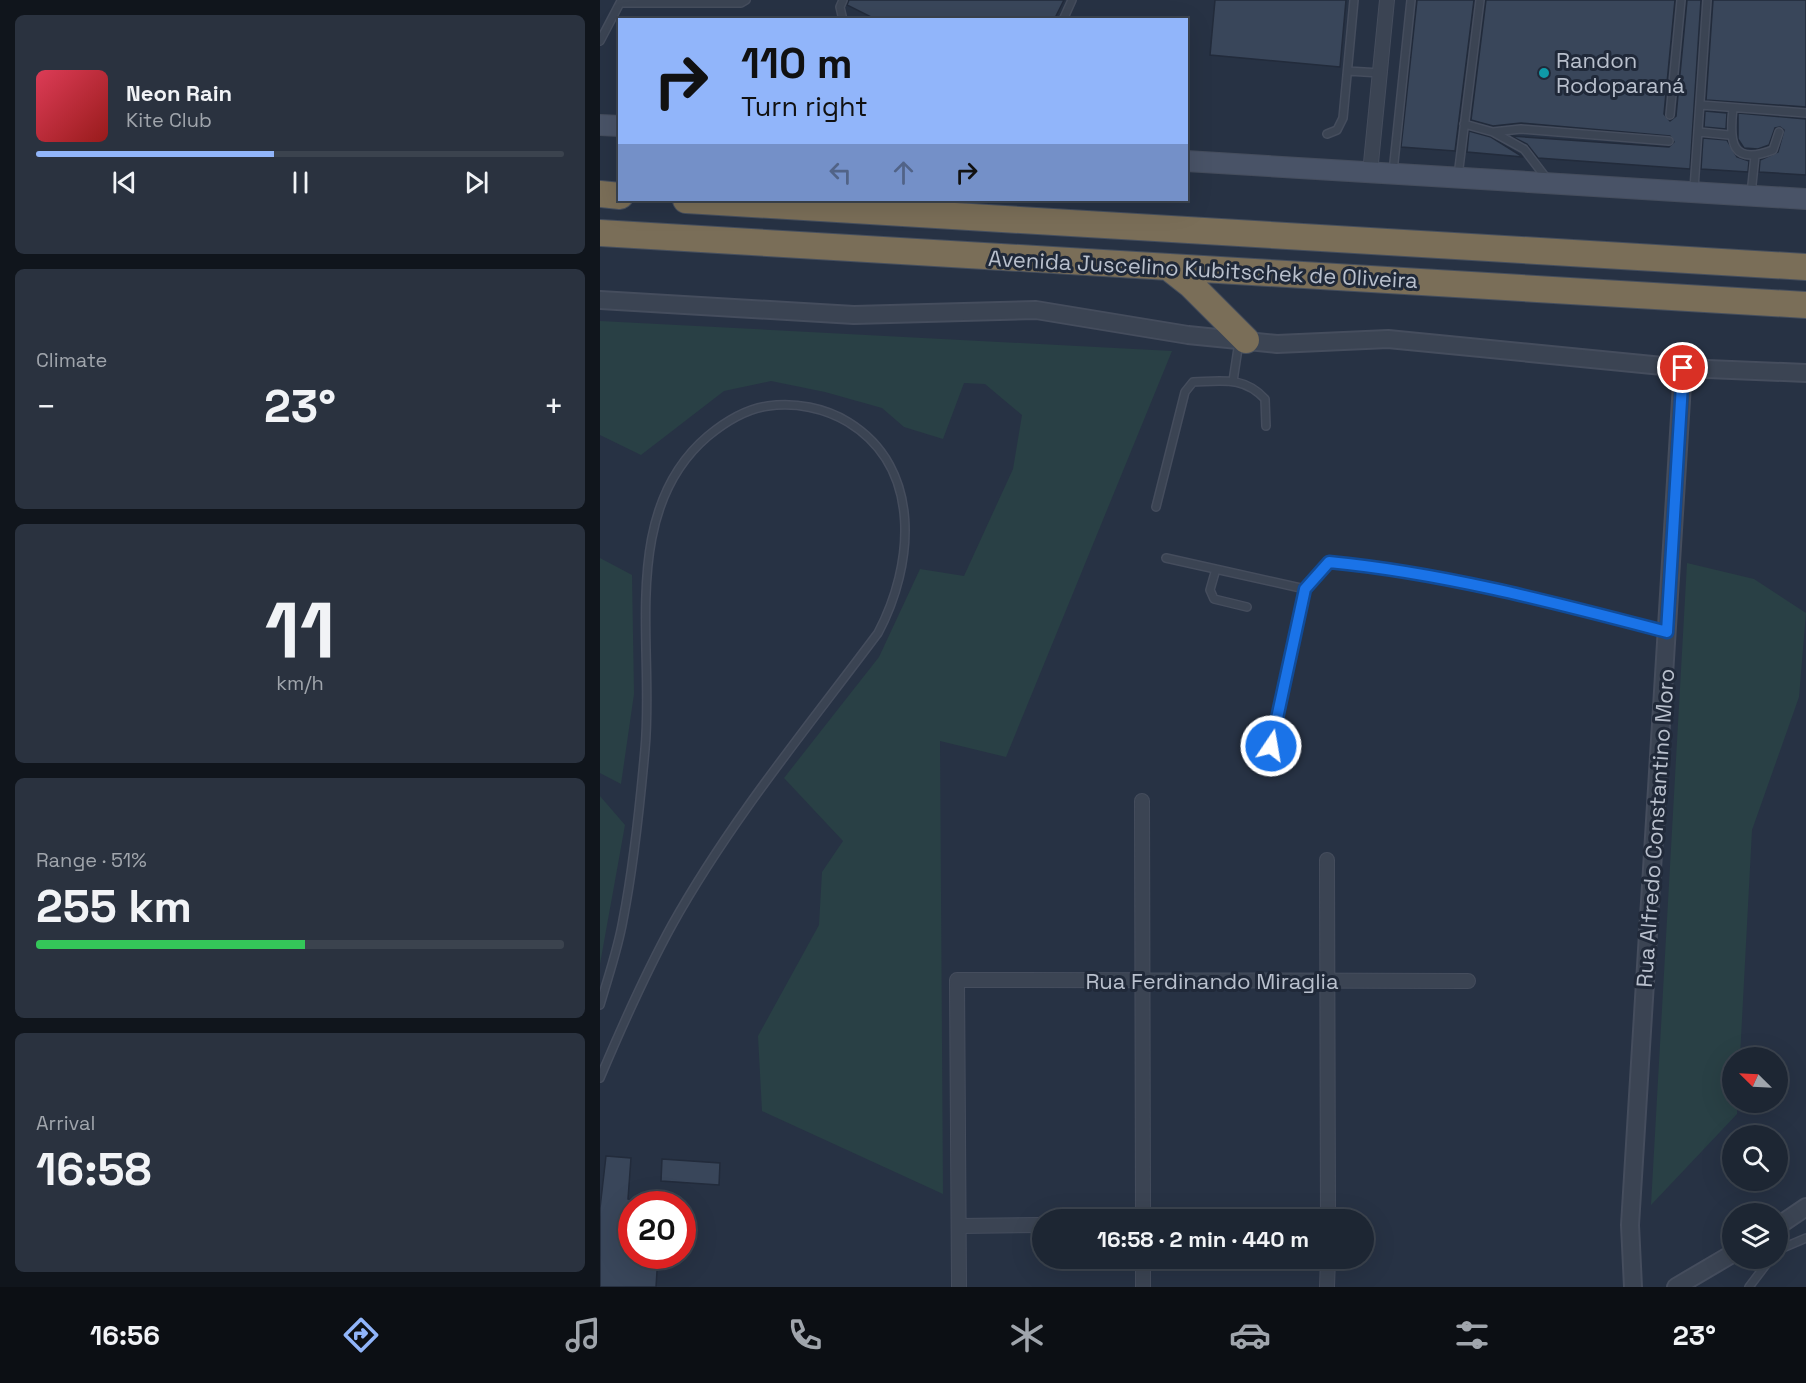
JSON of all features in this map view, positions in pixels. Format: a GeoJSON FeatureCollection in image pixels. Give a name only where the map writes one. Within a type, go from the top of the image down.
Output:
{"type":"FeatureCollection","features":[{"type":"Feature","properties":{"kind":"highway"},"geometry":{"type":"LineString","coordinates":[[600,194],[618,195]]}},
{"type":"Feature","properties":{"kind":"highway","name":"Avenida Juscelino Kubitschek de Oliveira"},"geometry":{"type":"LineString","coordinates":[[703,201],[1806,267]]}},
{"type":"Feature","properties":{"kind":"highway","name":"Avenida Juscelino Kubitschek de Oliveira"},"geometry":{"type":"LineString","coordinates":[[600,232],[1806,304]]}},
{"type":"Feature","properties":{"kind":"highway"},"geometry":{"type":"LineString","coordinates":[[1168,267],[1191,285],[1242,340]]}},
{"type":"Feature","properties":{"kind":"highway"},"geometry":{"type":"LineString","coordinates":[[1775,303],[1806,311]]}},
{"type":"Feature","properties":{"kind":"main road"},"geometry":{"type":"LineString","coordinates":[[600,125],[618,126]]}},
{"type":"Feature","properties":{"kind":"main road"},"geometry":{"type":"LineString","coordinates":[[1188,161],[1806,199]]}},
{"type":"Feature","properties":{"kind":"street"},"geometry":{"type":"LineString","coordinates":[[1370,173],[1387,0]]}},
{"type":"Feature","properties":{"kind":"street"},"geometry":{"type":"LineString","coordinates":[[600,300],[854,315],[1036,310],[1188,335],[1277,345],[1388,339],[1683,368],[1806,373]]}},
{"type":"Feature","properties":{"kind":"street","name":"Rua Alfredo Constantino Moro"},"geometry":{"type":"LineString","coordinates":[[1633,1287],[1630,1225],[1683,368]]}},
{"type":"Feature","properties":{"kind":"street"},"geometry":{"type":"LineString","coordinates":[[1142,801],[1143,1209]]}},
{"type":"Feature","properties":{"kind":"street"},"geometry":{"type":"LineString","coordinates":[[1328,861],[1328,1209]]}},
{"type":"Feature","properties":{"kind":"street","name":"Rua Ferdinando Miraglia"},"geometry":{"type":"LineString","coordinates":[[959,1226],[957,980],[1468,981]]}},
{"type":"Feature","properties":{"kind":"street"},"geometry":{"type":"LineString","coordinates":[[1788,1219],[1806,1207]]}},
{"type":"Feature","properties":{"kind":"street"},"geometry":{"type":"LineString","coordinates":[[959,1287],[959,1226],[1032,1225]]}},
{"type":"Feature","properties":{"kind":"street"},"geometry":{"type":"LineString","coordinates":[[1676,1287],[1722,1260]]}},
{"type":"Feature","properties":{"kind":"street"},"geometry":{"type":"LineString","coordinates":[[1143,1269],[1143,1287]]}},
{"type":"Feature","properties":{"kind":"street"},"geometry":{"type":"LineString","coordinates":[[1328,1269],[1328,1287]]}},
{"type":"Feature","properties":{"kind":"lane"},"geometry":{"type":"LineString","coordinates":[[600,41],[620,1],[741,3],[746,0]]}},
{"type":"Feature","properties":{"kind":"lane"},"geometry":{"type":"LineString","coordinates":[[843,0],[840,7],[843,18]]}},
{"type":"Feature","properties":{"kind":"lane"},"geometry":{"type":"LineString","coordinates":[[1064,18],[1072,0]]}},
{"type":"Feature","properties":{"kind":"lane"},"geometry":{"type":"LineString","coordinates":[[1327,134],[1337,130],[1341,124],[1354,0]]}},
{"type":"Feature","properties":{"kind":"lane"},"geometry":{"type":"LineString","coordinates":[[1392,174],[1411,0]]}},
{"type":"Feature","properties":{"kind":"lane"},"geometry":{"type":"LineString","coordinates":[[1458,178],[1480,0]]}},
{"type":"Feature","properties":{"kind":"lane"},"geometry":{"type":"LineString","coordinates":[[1670,115],[1681,0]]}},
{"type":"Feature","properties":{"kind":"lane"},"geometry":{"type":"LineString","coordinates":[[1694,193],[1707,0]]}},
{"type":"Feature","properties":{"kind":"lane"},"geometry":{"type":"LineString","coordinates":[[1347,71],[1380,73]]}},
{"type":"Feature","properties":{"kind":"lane"},"geometry":{"type":"LineString","coordinates":[[1701,105],[1806,113]]}},
{"type":"Feature","properties":{"kind":"lane"},"geometry":{"type":"LineString","coordinates":[[1733,108],[1729,135],[1736,148],[1745,155],[1755,156],[1773,150],[1779,132]]}},
{"type":"Feature","properties":{"kind":"lane"},"geometry":{"type":"LineString","coordinates":[[1464,124],[1493,132],[1524,149],[1550,184]]}},
{"type":"Feature","properties":{"kind":"lane"},"geometry":{"type":"LineString","coordinates":[[1493,132],[1521,129],[1669,141]]}},
{"type":"Feature","properties":{"kind":"lane"},"geometry":{"type":"LineString","coordinates":[[1699,132],[1729,135]]}},
{"type":"Feature","properties":{"kind":"lane"},"geometry":{"type":"LineString","coordinates":[[1751,196],[1755,156]]}},
{"type":"Feature","properties":{"kind":"lane"},"geometry":{"type":"LineString","coordinates":[[1233,381],[1242,340]]}},
{"type":"Feature","properties":{"kind":"lane"},"geometry":{"type":"LineString","coordinates":[[1156,507],[1188,387],[1193,382],[1233,381],[1255,388],[1265,399],[1266,426]]}},
{"type":"Feature","properties":{"kind":"lane"},"geometry":{"type":"LineString","coordinates":[[600,1005],[623,921],[645,747],[646,585],[652,534],[669,486],[694,448],[726,422],[759,407],[785,404],[838,416],[863,431],[884,453],[898,482],[905,509],[905,547],[891,608],[878,633],[744,813],[672,924],[620,1029],[600,1078]]}},
{"type":"Feature","properties":{"kind":"lane"},"geometry":{"type":"LineString","coordinates":[[1166,558],[1305,589]]}},
{"type":"Feature","properties":{"kind":"lane"},"geometry":{"type":"LineString","coordinates":[[1271,746],[1305,589],[1329,562],[1366,566],[1530,597],[1667,632]]}},
{"type":"Feature","properties":{"kind":"lane"},"geometry":{"type":"LineString","coordinates":[[1216,569],[1210,590],[1214,599],[1247,607]]}},
{"type":"Feature","properties":{"kind":"lane"},"geometry":{"type":"LineString","coordinates":[[1788,1246],[1806,1238]]}},
{"type":"Feature","properties":{"kind":"lane"},"geometry":{"type":"LineString","coordinates":[[1749,1287],[1763,1269]]}},
{"type":"Feature","properties":{"kind":"green space"},"geometry":{"type":"Polygon","coordinates":[[[600,321],[1172,351],[1006,757],[940,741],[943,1194],[762,1111],[758,1036],[819,925],[822,872],[843,841],[784,778],[879,657],[920,569],[964,576],[1013,469],[1022,415],[985,384],[964,383],[943,439],[904,427],[882,408],[825,392],[771,381],[724,391],[641,455],[600,435],[600,321]]]}},
{"type":"Feature","properties":{"kind":"green space"},"geometry":{"type":"Polygon","coordinates":[[[600,558],[632,575],[634,694],[621,784],[600,773],[600,558]]]}},
{"type":"Feature","properties":{"kind":"green space"},"geometry":{"type":"Polygon","coordinates":[[[1687,563],[1754,579],[1806,613],[1799,697],[1752,830],[1741,1047],[1722,1047],[1722,1113],[1737,1114],[1727,1125],[1722,1125],[1722,1130],[1651,1205],[1687,563]]]}},
{"type":"Feature","properties":{"kind":"green space"},"geometry":{"type":"Polygon","coordinates":[[[600,796],[625,825],[600,964],[600,796]]]}},
{"type":"Feature","properties":{"kind":"building"},"geometry":{"type":"Polygon","coordinates":[[[849,0],[1064,0],[1055,18],[873,18],[847,5],[849,0]]]}},
{"type":"Feature","properties":{"kind":"building"},"geometry":{"type":"Polygon","coordinates":[[[1215,0],[1346,0],[1340,67],[1210,55],[1215,0]]]}},
{"type":"Feature","properties":{"kind":"building"},"geometry":{"type":"Polygon","coordinates":[[[1417,0],[1474,0],[1455,151],[1401,147],[1417,0]]]}},
{"type":"Feature","properties":{"kind":"building","name":"Randon Rodoparaná"},"geometry":{"type":"Polygon","coordinates":[[[1486,0],[1675,0],[1664,114],[1670,121],[1676,116],[1687,0],[1701,0],[1690,169],[1538,158],[1527,144],[1511,136],[1669,147],[1674,142],[1670,136],[1521,123],[1493,126],[1471,120],[1486,0]]]}},
{"type":"Feature","properties":{"kind":"building"},"geometry":{"type":"Polygon","coordinates":[[[1713,0],[1806,0],[1806,107],[1706,100],[1713,0]]]}},
{"type":"Feature","properties":{"kind":"building"},"geometry":{"type":"Polygon","coordinates":[[[1705,111],[1727,113],[1726,129],[1704,127],[1705,111]]]}},
{"type":"Feature","properties":{"kind":"building"},"geometry":{"type":"Polygon","coordinates":[[[1738,113],[1806,119],[1806,175],[1759,172],[1760,160],[1778,152],[1784,130],[1780,127],[1775,128],[1769,145],[1758,149],[1744,148],[1738,139],[1738,113]]]}},
{"type":"Feature","properties":{"kind":"building"},"geometry":{"type":"Polygon","coordinates":[[[1469,131],[1491,137],[1523,157],[1467,152],[1469,131]]]}},
{"type":"Feature","properties":{"kind":"building"},"geometry":{"type":"Polygon","coordinates":[[[1703,138],[1727,140],[1737,157],[1749,161],[1748,172],[1701,169],[1703,138]]]}},
{"type":"Feature","properties":{"kind":"building"},"geometry":{"type":"Polygon","coordinates":[[[606,1156],[631,1158],[629,1191],[618,1191],[618,1269],[657,1269],[656,1287],[600,1287],[600,1208],[606,1156]]]}},
{"type":"Feature","properties":{"kind":"building"},"geometry":{"type":"Polygon","coordinates":[[[662,1159],[720,1163],[719,1185],[661,1181],[662,1159]]]}},
{"type":"Feature","properties":{"kind":"place","name":"Randon Rodoparaná"},"geometry":{"type":"Point","coordinates":[1544,73]}},
{"type":"Feature","properties":{"kind":"route"},"geometry":{"type":"LineString","coordinates":[[1271,746],[1305,589],[1312,578],[1329,562],[1366,566],[1530,597],[1667,632],[1683,368]]}}]}
